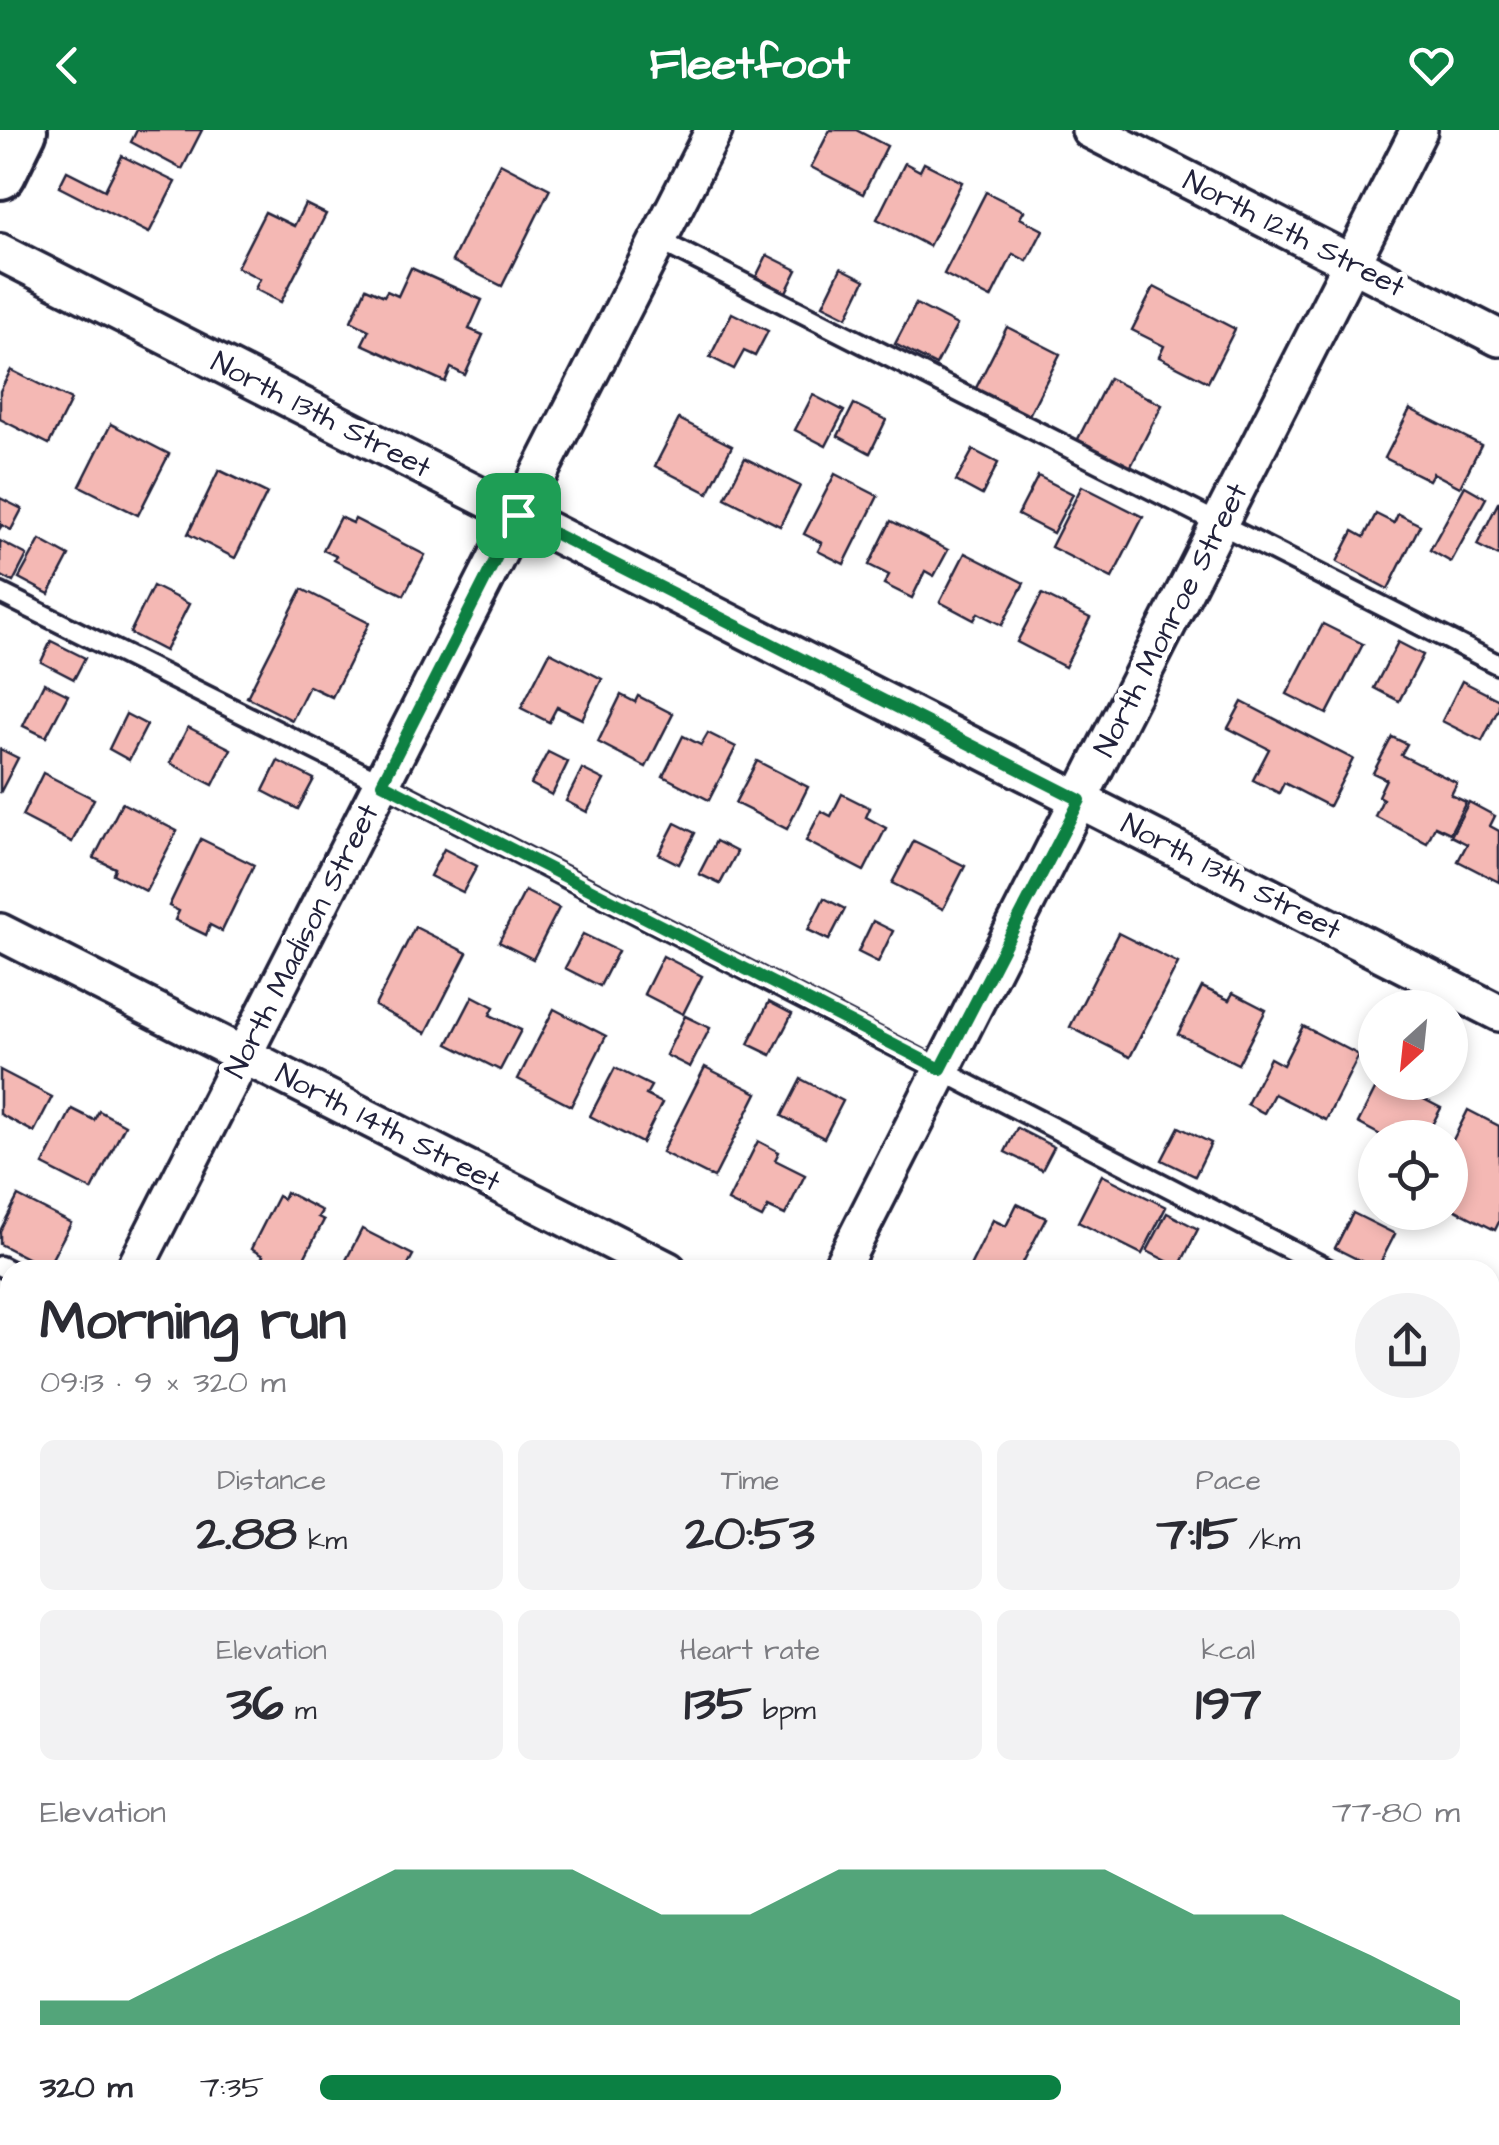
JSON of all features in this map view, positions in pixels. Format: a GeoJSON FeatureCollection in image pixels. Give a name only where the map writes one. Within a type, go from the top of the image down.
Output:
{"type":"FeatureCollection","features":[{"type":"Feature","properties":{"kind":"street"},"geometry":{"type":"LineString","coordinates":[[0,173],[21,130]]}},
{"type":"Feature","properties":{"kind":"street","name":"North Madison Street"},"geometry":{"type":"LineString","coordinates":[[139,1260],[714,130]]}},
{"type":"Feature","properties":{"kind":"street","name":"North 12th Street"},"geometry":{"type":"LineString","coordinates":[[1090,130],[1499,338]]}},
{"type":"Feature","properties":{"kind":"street","name":"North Monroe Street"},"geometry":{"type":"LineString","coordinates":[[845,1260],[1420,130]]}},
{"type":"Feature","properties":{"kind":"street","name":"North 13th Street"},"geometry":{"type":"LineString","coordinates":[[0,252],[1499,1013]]}},
{"type":"Feature","properties":{"kind":"street","name":"North 14th Street"},"geometry":{"type":"LineString","coordinates":[[0,932],[648,1260]]}},
{"type":"Feature","properties":{"kind":"lane"},"geometry":{"type":"LineString","coordinates":[[658,240],[1499,665]]}},
{"type":"Feature","properties":{"kind":"lane"},"geometry":{"type":"LineString","coordinates":[[0,593],[382,783],[1311,1260]]}},
{"type":"Feature","properties":{"kind":"building"},"geometry":{"type":"Polygon","coordinates":[[[137,130],[202,130],[182,169],[131,142],[137,130]]]}},
{"type":"Feature","properties":{"kind":"building"},"geometry":{"type":"Polygon","coordinates":[[[830,130],[856,130],[887,146],[863,194],[811,167],[830,130]]]}},
{"type":"Feature","properties":{"kind":"building"},"geometry":{"type":"Polygon","coordinates":[[[122,156],[175,182],[149,233],[59,187],[67,171],[105,190],[122,156]]]}},
{"type":"Feature","properties":{"kind":"building"},"geometry":{"type":"Polygon","coordinates":[[[500,163],[550,189],[502,286],[452,261],[500,163]]]}},
{"type":"Feature","properties":{"kind":"building"},"geometry":{"type":"Polygon","coordinates":[[[905,163],[920,171],[924,163],[962,182],[929,246],[877,219],[905,163]]]}},
{"type":"Feature","properties":{"kind":"building"},"geometry":{"type":"Polygon","coordinates":[[[986,192],[1024,211],[1020,218],[1043,230],[1027,261],[1013,254],[991,298],[944,274],[986,192]]]}},
{"type":"Feature","properties":{"kind":"building"},"geometry":{"type":"Polygon","coordinates":[[[305,204],[326,214],[281,302],[255,289],[260,279],[237,267],[265,212],[294,226],[305,204]]]}},
{"type":"Feature","properties":{"kind":"building"},"geometry":{"type":"Polygon","coordinates":[[[767,255],[797,270],[786,292],[756,277],[767,255]]]}},
{"type":"Feature","properties":{"kind":"building"},"geometry":{"type":"Polygon","coordinates":[[[411,268],[482,300],[469,329],[483,335],[465,375],[451,368],[445,382],[362,344],[369,330],[351,321],[366,288],[384,296],[387,291],[398,296],[411,268]]]}},
{"type":"Feature","properties":{"kind":"building"},"geometry":{"type":"Polygon","coordinates":[[[841,268],[865,280],[847,317],[823,305],[841,268]]]}},
{"type":"Feature","properties":{"kind":"building"},"geometry":{"type":"Polygon","coordinates":[[[1154,287],[1235,329],[1208,382],[1159,357],[1164,346],[1132,330],[1154,287]]]}},
{"type":"Feature","properties":{"kind":"building"},"geometry":{"type":"Polygon","coordinates":[[[916,304],[957,325],[936,365],[895,344],[916,304]]]}},
{"type":"Feature","properties":{"kind":"building"},"geometry":{"type":"Polygon","coordinates":[[[732,313],[768,331],[755,356],[744,351],[734,369],[710,357],[732,313]]]}},
{"type":"Feature","properties":{"kind":"building"},"geometry":{"type":"Polygon","coordinates":[[[1007,327],[1060,354],[1028,417],[975,390],[1007,327]]]}},
{"type":"Feature","properties":{"kind":"building"},"geometry":{"type":"Polygon","coordinates":[[[11,370],[71,400],[49,444],[0,419],[0,391],[11,370]]]}},
{"type":"Feature","properties":{"kind":"building"},"geometry":{"type":"Polygon","coordinates":[[[1109,378],[1162,405],[1130,468],[1077,441],[1109,378]]]}},
{"type":"Feature","properties":{"kind":"building"},"geometry":{"type":"Polygon","coordinates":[[[813,395],[844,411],[826,446],[795,430],[813,395]]]}},
{"type":"Feature","properties":{"kind":"building"},"geometry":{"type":"Polygon","coordinates":[[[854,404],[886,420],[870,453],[838,436],[854,404]]]}},
{"type":"Feature","properties":{"kind":"building"},"geometry":{"type":"Polygon","coordinates":[[[1410,409],[1481,445],[1460,487],[1433,473],[1429,480],[1385,458],[1410,409]]]}},
{"type":"Feature","properties":{"kind":"building"},"geometry":{"type":"Polygon","coordinates":[[[679,419],[732,446],[708,493],[655,466],[679,419]]]}},
{"type":"Feature","properties":{"kind":"building"},"geometry":{"type":"Polygon","coordinates":[[[111,424],[169,454],[138,515],[80,486],[111,424]]]}},
{"type":"Feature","properties":{"kind":"building"},"geometry":{"type":"Polygon","coordinates":[[[973,450],[998,463],[982,495],[956,481],[973,450]]]}},
{"type":"Feature","properties":{"kind":"building"},"geometry":{"type":"Polygon","coordinates":[[[745,458],[800,486],[780,526],[725,498],[745,458]]]}},
{"type":"Feature","properties":{"kind":"building"},"geometry":{"type":"Polygon","coordinates":[[[219,470],[267,493],[235,558],[188,534],[219,470]]]}},
{"type":"Feature","properties":{"kind":"building"},"geometry":{"type":"Polygon","coordinates":[[[835,474],[878,496],[844,564],[818,551],[822,543],[804,534],[835,474]]]}},
{"type":"Feature","properties":{"kind":"building"},"geometry":{"type":"Polygon","coordinates":[[[1038,476],[1073,494],[1053,533],[1018,515],[1038,476]]]}},
{"type":"Feature","properties":{"kind":"building"},"geometry":{"type":"Polygon","coordinates":[[[1082,486],[1143,517],[1112,578],[1051,547],[1082,486]]]}},
{"type":"Feature","properties":{"kind":"building"},"geometry":{"type":"Polygon","coordinates":[[[1465,486],[1486,498],[1451,562],[1430,550],[1465,486]]]}},
{"type":"Feature","properties":{"kind":"building"},"geometry":{"type":"Polygon","coordinates":[[[0,498],[22,509],[11,530],[2,525],[0,528],[0,498]]]}},
{"type":"Feature","properties":{"kind":"building"},"geometry":{"type":"Polygon","coordinates":[[[1499,501],[1499,556],[1477,545],[1499,501]]]}},
{"type":"Feature","properties":{"kind":"building"},"geometry":{"type":"Polygon","coordinates":[[[1376,514],[1394,523],[1398,514],[1420,525],[1388,589],[1337,562],[1353,531],[1364,537],[1376,514]]]}},
{"type":"Feature","properties":{"kind":"building"},"geometry":{"type":"Polygon","coordinates":[[[340,517],[353,523],[355,519],[425,555],[404,595],[334,560],[336,556],[323,550],[340,517]]]}},
{"type":"Feature","properties":{"kind":"building"},"geometry":{"type":"Polygon","coordinates":[[[891,521],[948,550],[934,576],[925,571],[912,598],[884,584],[889,575],[869,565],[891,521]]]}},
{"type":"Feature","properties":{"kind":"building"},"geometry":{"type":"Polygon","coordinates":[[[40,540],[69,556],[49,594],[19,578],[40,540]]]}},
{"type":"Feature","properties":{"kind":"building"},"geometry":{"type":"Polygon","coordinates":[[[0,541],[27,555],[13,582],[0,575],[0,541]]]}},
{"type":"Feature","properties":{"kind":"building"},"geometry":{"type":"Polygon","coordinates":[[[965,553],[1024,583],[1002,625],[978,613],[974,620],[940,602],[965,553]]]}},
{"type":"Feature","properties":{"kind":"building"},"geometry":{"type":"Polygon","coordinates":[[[153,586],[189,604],[165,651],[130,633],[153,586]]]}},
{"type":"Feature","properties":{"kind":"building"},"geometry":{"type":"Polygon","coordinates":[[[302,589],[369,623],[332,697],[309,686],[292,720],[247,697],[302,589]]]}},
{"type":"Feature","properties":{"kind":"building"},"geometry":{"type":"Polygon","coordinates":[[[1042,594],[1090,618],[1065,667],[1017,642],[1042,594]]]}},
{"type":"Feature","properties":{"kind":"building"},"geometry":{"type":"Polygon","coordinates":[[[1323,624],[1363,644],[1327,714],[1287,694],[1323,624]]]}},
{"type":"Feature","properties":{"kind":"building"},"geometry":{"type":"Polygon","coordinates":[[[51,641],[85,658],[74,679],[41,662],[51,641]]]}},
{"type":"Feature","properties":{"kind":"building"},"geometry":{"type":"Polygon","coordinates":[[[1398,642],[1423,655],[1399,701],[1374,688],[1398,642]]]}},
{"type":"Feature","properties":{"kind":"building"},"geometry":{"type":"Polygon","coordinates":[[[550,652],[602,679],[582,719],[557,707],[549,722],[521,708],[550,652]]]}},
{"type":"Feature","properties":{"kind":"building"},"geometry":{"type":"Polygon","coordinates":[[[1462,681],[1499,700],[1499,708],[1482,741],[1442,721],[1462,681]]]}},
{"type":"Feature","properties":{"kind":"building"},"geometry":{"type":"Polygon","coordinates":[[[44,683],[68,695],[46,737],[23,726],[44,683]]]}},
{"type":"Feature","properties":{"kind":"building"},"geometry":{"type":"Polygon","coordinates":[[[621,695],[635,702],[638,696],[673,714],[646,767],[598,742],[621,695]]]}},
{"type":"Feature","properties":{"kind":"building"},"geometry":{"type":"Polygon","coordinates":[[[1242,702],[1353,759],[1329,806],[1284,783],[1279,793],[1253,780],[1269,749],[1228,728],[1242,702]]]}},
{"type":"Feature","properties":{"kind":"building"},"geometry":{"type":"Polygon","coordinates":[[[126,714],[147,725],[129,760],[109,749],[126,714]]]}},
{"type":"Feature","properties":{"kind":"building"},"geometry":{"type":"Polygon","coordinates":[[[188,727],[231,749],[213,785],[170,763],[188,727]]]}},
{"type":"Feature","properties":{"kind":"building"},"geometry":{"type":"Polygon","coordinates":[[[708,733],[736,747],[709,800],[663,776],[683,736],[701,745],[708,733]]]}},
{"type":"Feature","properties":{"kind":"building"},"geometry":{"type":"Polygon","coordinates":[[[1392,737],[1407,744],[1401,755],[1457,783],[1451,795],[1466,802],[1450,833],[1435,826],[1427,843],[1375,816],[1386,779],[1373,773],[1392,737]]]}},
{"type":"Feature","properties":{"kind":"building"},"geometry":{"type":"Polygon","coordinates":[[[0,749],[18,758],[0,793],[0,749]]]}},
{"type":"Feature","properties":{"kind":"building"},"geometry":{"type":"Polygon","coordinates":[[[548,752],[568,762],[552,795],[531,784],[548,752]]]}},
{"type":"Feature","properties":{"kind":"building"},"geometry":{"type":"Polygon","coordinates":[[[278,761],[314,779],[298,809],[263,791],[278,761]]]}},
{"type":"Feature","properties":{"kind":"building"},"geometry":{"type":"Polygon","coordinates":[[[757,761],[808,787],[787,829],[735,803],[757,761]]]}},
{"type":"Feature","properties":{"kind":"building"},"geometry":{"type":"Polygon","coordinates":[[[582,769],[604,780],[587,812],[566,801],[582,769]]]}},
{"type":"Feature","properties":{"kind":"building"},"geometry":{"type":"Polygon","coordinates":[[[43,773],[94,799],[72,842],[22,816],[43,773]]]}},
{"type":"Feature","properties":{"kind":"building"},"geometry":{"type":"Polygon","coordinates":[[[842,794],[870,808],[866,817],[886,828],[864,871],[806,841],[821,811],[831,816],[842,794]]]}},
{"type":"Feature","properties":{"kind":"building"},"geometry":{"type":"Polygon","coordinates":[[[1469,802],[1495,816],[1490,826],[1499,831],[1499,882],[1458,861],[1467,844],[1451,836],[1469,802]]]}},
{"type":"Feature","properties":{"kind":"building"},"geometry":{"type":"Polygon","coordinates":[[[122,803],[177,831],[146,891],[113,874],[115,868],[94,858],[122,803]]]}},
{"type":"Feature","properties":{"kind":"building"},"geometry":{"type":"Polygon","coordinates":[[[675,823],[695,833],[679,864],[659,854],[675,823]]]}},
{"type":"Feature","properties":{"kind":"building"},"geometry":{"type":"Polygon","coordinates":[[[201,839],[254,865],[222,931],[210,925],[206,935],[175,920],[179,911],[169,906],[201,839]]]}},
{"type":"Feature","properties":{"kind":"building"},"geometry":{"type":"Polygon","coordinates":[[[716,841],[737,852],[720,884],[699,874],[716,841]]]}},
{"type":"Feature","properties":{"kind":"building"},"geometry":{"type":"Polygon","coordinates":[[[914,841],[965,866],[943,909],[892,883],[914,841]]]}},
{"type":"Feature","properties":{"kind":"building"},"geometry":{"type":"Polygon","coordinates":[[[444,849],[477,866],[463,892],[430,876],[444,849]]]}},
{"type":"Feature","properties":{"kind":"building"},"geometry":{"type":"Polygon","coordinates":[[[525,891],[559,908],[533,959],[499,942],[525,891]]]}},
{"type":"Feature","properties":{"kind":"building"},"geometry":{"type":"Polygon","coordinates":[[[824,898],[845,909],[829,940],[808,930],[824,898]]]}},
{"type":"Feature","properties":{"kind":"building"},"geometry":{"type":"Polygon","coordinates":[[[873,921],[893,931],[878,962],[858,952],[873,921]]]}},
{"type":"Feature","properties":{"kind":"building"},"geometry":{"type":"Polygon","coordinates":[[[415,927],[467,953],[426,1033],[375,1006],[415,927]]]}},
{"type":"Feature","properties":{"kind":"building"},"geometry":{"type":"Polygon","coordinates":[[[1118,933],[1178,963],[1130,1057],[1070,1027],[1118,933]]]}},
{"type":"Feature","properties":{"kind":"building"},"geometry":{"type":"Polygon","coordinates":[[[583,934],[618,951],[600,986],[565,968],[583,934]]]}},
{"type":"Feature","properties":{"kind":"building"},"geometry":{"type":"Polygon","coordinates":[[[663,956],[702,976],[683,1014],[644,994],[663,956]]]}},
{"type":"Feature","properties":{"kind":"building"},"geometry":{"type":"Polygon","coordinates":[[[1202,987],[1229,1000],[1233,993],[1266,1010],[1238,1064],[1178,1034],[1202,987]]]}},
{"type":"Feature","properties":{"kind":"building"},"geometry":{"type":"Polygon","coordinates":[[[473,996],[494,1007],[490,1015],[521,1030],[500,1070],[448,1044],[473,996]]]}},
{"type":"Feature","properties":{"kind":"building"},"geometry":{"type":"Polygon","coordinates":[[[769,1002],[792,1014],[771,1055],[748,1044],[769,1002]]]}},
{"type":"Feature","properties":{"kind":"building"},"geometry":{"type":"Polygon","coordinates":[[[554,1009],[606,1036],[571,1106],[518,1079],[554,1009]]]}},
{"type":"Feature","properties":{"kind":"building"},"geometry":{"type":"Polygon","coordinates":[[[685,1016],[710,1028],[690,1067],[666,1055],[685,1016]]]}},
{"type":"Feature","properties":{"kind":"building"},"geometry":{"type":"Polygon","coordinates":[[[1303,1026],[1358,1054],[1326,1120],[1274,1094],[1264,1113],[1247,1104],[1270,1058],[1283,1065],[1303,1026]]]}},
{"type":"Feature","properties":{"kind":"building"},"geometry":{"type":"Polygon","coordinates":[[[705,1067],[757,1093],[714,1178],[662,1152],[705,1067]]]}},
{"type":"Feature","properties":{"kind":"building"},"geometry":{"type":"Polygon","coordinates":[[[615,1068],[651,1086],[646,1095],[662,1103],[642,1143],[590,1116],[615,1068]]]}},
{"type":"Feature","properties":{"kind":"building"},"geometry":{"type":"Polygon","coordinates":[[[0,1070],[52,1097],[34,1132],[0,1114],[0,1070]]]}},
{"type":"Feature","properties":{"kind":"building"},"geometry":{"type":"Polygon","coordinates":[[[801,1079],[843,1101],[824,1138],[782,1116],[801,1079]]]}},
{"type":"Feature","properties":{"kind":"building"},"geometry":{"type":"Polygon","coordinates":[[[1370,1100],[1426,1100],[1441,1108],[1435,1120],[1360,1120],[1370,1100]]]}},
{"type":"Feature","properties":{"kind":"building"},"geometry":{"type":"Polygon","coordinates":[[[72,1109],[94,1120],[99,1111],[125,1125],[92,1190],[43,1165],[72,1109]]]}},
{"type":"Feature","properties":{"kind":"building"},"geometry":{"type":"Polygon","coordinates":[[[1468,1110],[1499,1126],[1499,1222],[1495,1230],[1468,1216],[1468,1120],[1463,1120],[1468,1110]]]}},
{"type":"Feature","properties":{"kind":"building"},"geometry":{"type":"Polygon","coordinates":[[[1179,1127],[1211,1143],[1195,1176],[1162,1160],[1179,1127]]]}},
{"type":"Feature","properties":{"kind":"building"},"geometry":{"type":"Polygon","coordinates":[[[1017,1128],[1054,1147],[1042,1170],[1005,1152],[1017,1128]]]}},
{"type":"Feature","properties":{"kind":"building"},"geometry":{"type":"Polygon","coordinates":[[[758,1141],[779,1152],[775,1160],[805,1175],[785,1215],[768,1207],[762,1218],[728,1201],[758,1141]]]}},
{"type":"Feature","properties":{"kind":"building"},"geometry":{"type":"Polygon","coordinates":[[[1102,1175],[1166,1207],[1142,1254],[1078,1222],[1102,1175]]]}},
{"type":"Feature","properties":{"kind":"building"},"geometry":{"type":"Polygon","coordinates":[[[286,1192],[322,1211],[318,1217],[324,1220],[303,1260],[261,1260],[263,1256],[251,1249],[278,1196],[283,1199],[286,1192]]]}},
{"type":"Feature","properties":{"kind":"building"},"geometry":{"type":"Polygon","coordinates":[[[18,1196],[71,1223],[51,1260],[31,1260],[0,1244],[0,1231],[18,1196]]]}},
{"type":"Feature","properties":{"kind":"building"},"geometry":{"type":"Polygon","coordinates":[[[1017,1204],[1046,1218],[1024,1260],[973,1260],[993,1220],[1006,1226],[1017,1204]]]}},
{"type":"Feature","properties":{"kind":"building"},"geometry":{"type":"Polygon","coordinates":[[[1167,1213],[1198,1229],[1182,1260],[1165,1260],[1147,1251],[1167,1213]]]}},
{"type":"Feature","properties":{"kind":"building"},"geometry":{"type":"Polygon","coordinates":[[[1353,1213],[1358,1216],[1358,1230],[1387,1230],[1395,1234],[1382,1260],[1359,1260],[1335,1248],[1353,1213]]]}},
{"type":"Feature","properties":{"kind":"building"},"geometry":{"type":"Polygon","coordinates":[[[362,1229],[413,1255],[410,1260],[346,1260],[362,1229]]]}},
{"type":"Feature","properties":{"kind":"route"},"geometry":{"type":"LineString","coordinates":[[518,515],[1080,800],[941,1069],[382,783],[518,515]]}}]}
